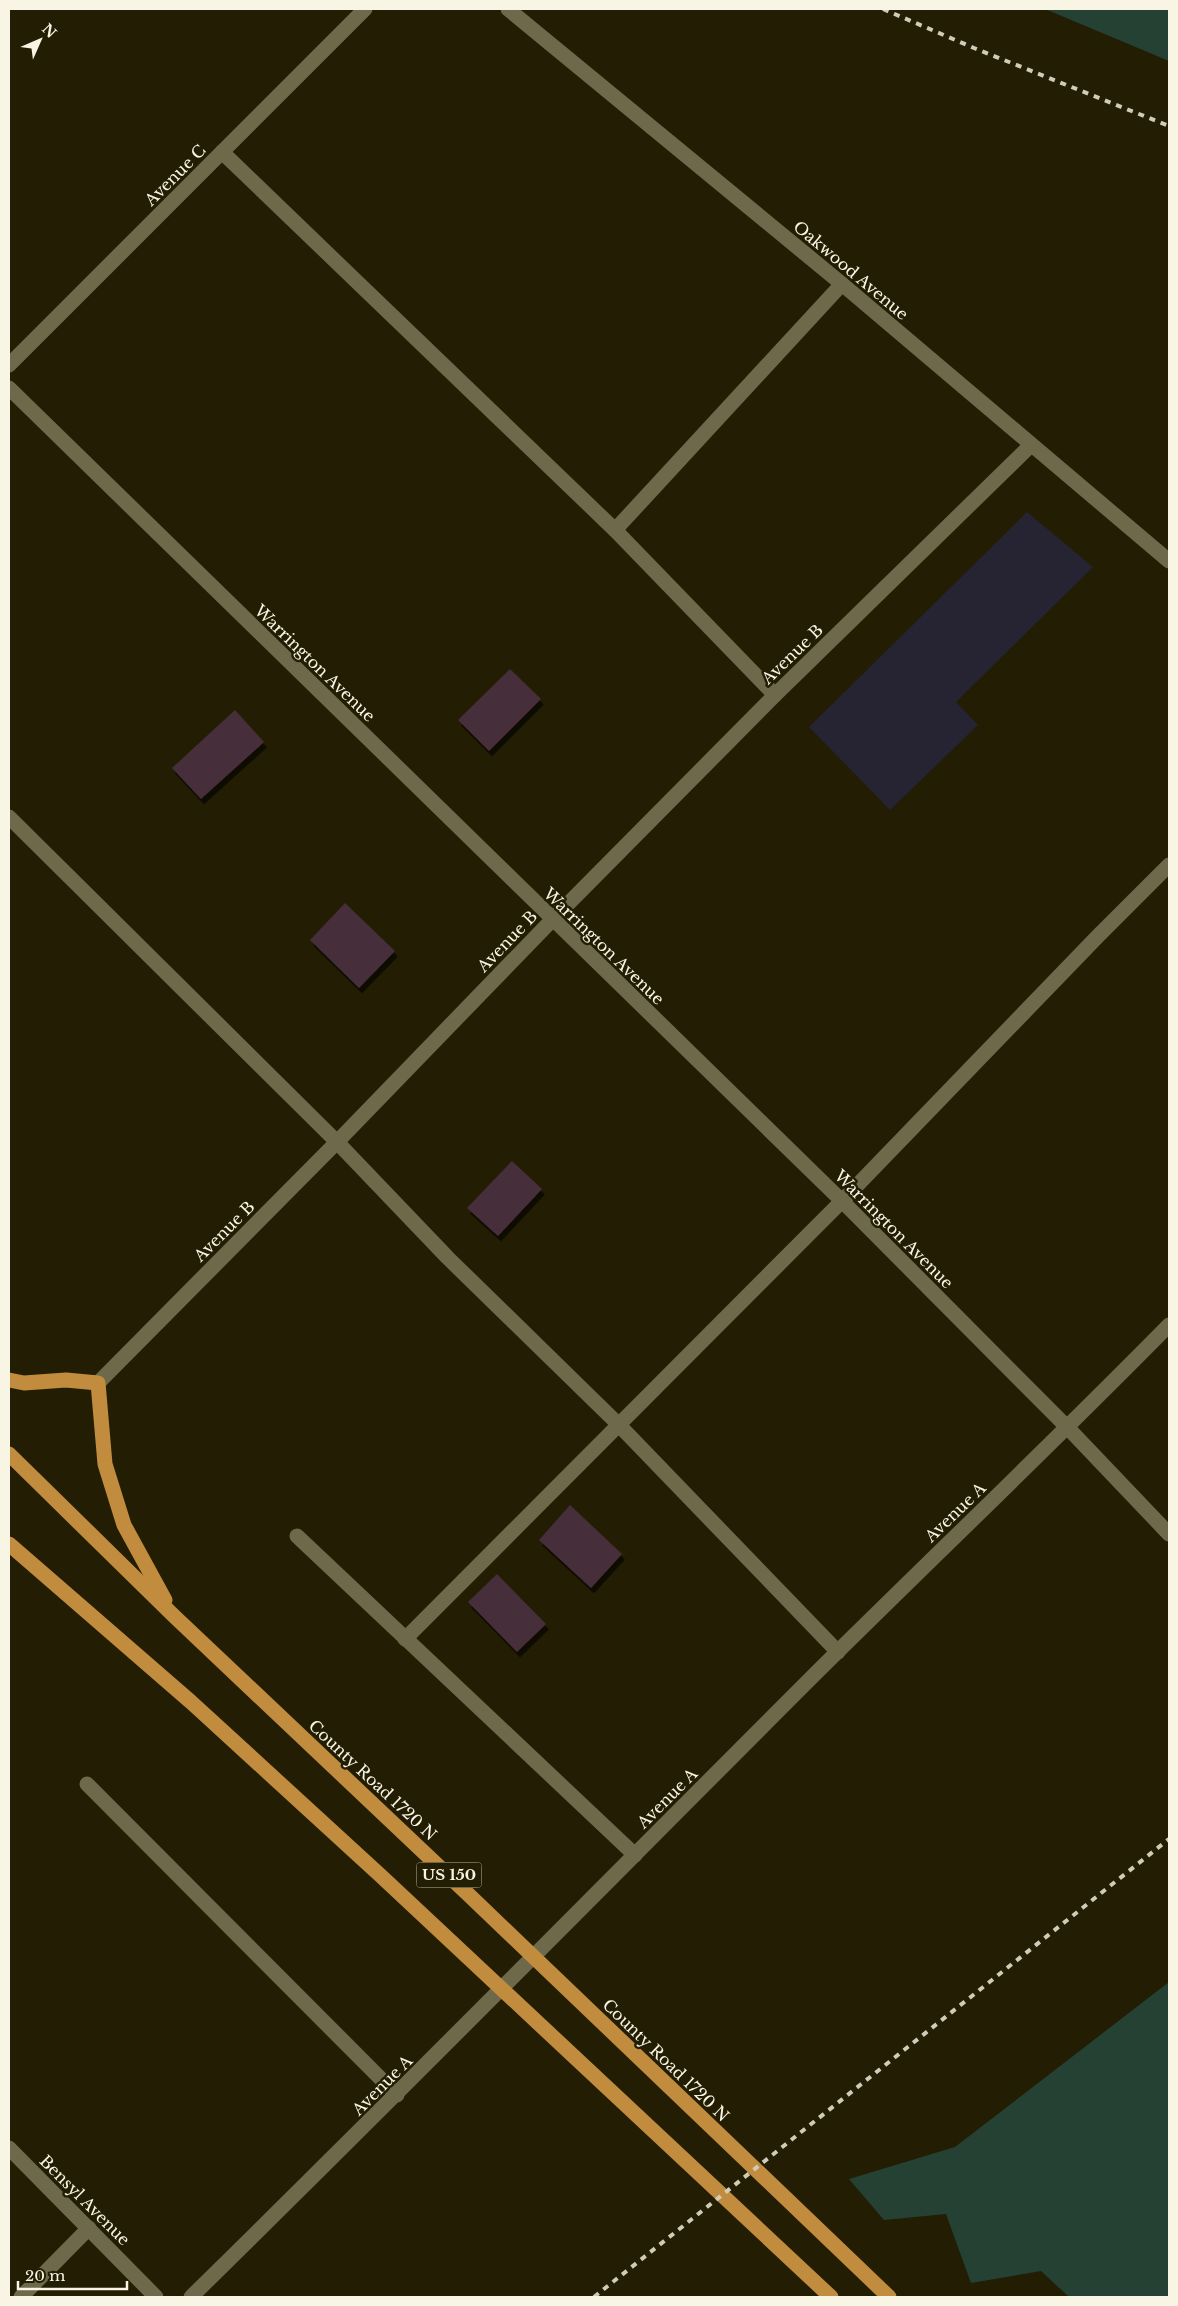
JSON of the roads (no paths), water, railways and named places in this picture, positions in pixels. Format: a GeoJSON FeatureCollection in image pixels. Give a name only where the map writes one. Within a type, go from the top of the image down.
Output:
{"type":"FeatureCollection","features":[{"type":"Feature","properties":{"kind":"main road"},"geometry":{"type":"LineString","coordinates":[[9,1380],[24,1384],[66,1380],[98,1383],[106,1464],[124,1525],[174,1616]]}},
{"type":"Feature","properties":{"kind":"main road","name":"County Road 1720 N"},"geometry":{"type":"LineString","coordinates":[[9,1454],[174,1616],[470,1896],[888,2297]]}},
{"type":"Feature","properties":{"kind":"main road","name":"US 150"},"geometry":{"type":"LineString","coordinates":[[9,1544],[191,1702],[382,1876],[831,2297]]}},
{"type":"Feature","properties":{"kind":"main road"},"geometry":{"type":"LineString","coordinates":[[9,1558],[44,1575]]}},
{"type":"Feature","properties":{"kind":"street","name":"Avenue C"},"geometry":{"type":"LineString","coordinates":[[9,365],[365,9]]}},
{"type":"Feature","properties":{"kind":"street","name":"Oakwood Avenue"},"geometry":{"type":"LineString","coordinates":[[508,9],[842,284],[1169,561]]}},
{"type":"Feature","properties":{"kind":"street"},"geometry":{"type":"LineString","coordinates":[[222,152],[614,530],[775,695]]}},
{"type":"Feature","properties":{"kind":"street"},"geometry":{"type":"LineString","coordinates":[[614,530],[842,284]]}},
{"type":"Feature","properties":{"kind":"street","name":"Warrington Avenue"},"geometry":{"type":"LineString","coordinates":[[9,388],[842,1201],[1068,1428],[1169,1534]]}},
{"type":"Feature","properties":{"kind":"street","name":"Avenue B"},"geometry":{"type":"LineString","coordinates":[[98,1383],[775,695],[1031,445]]}},
{"type":"Feature","properties":{"kind":"street"},"geometry":{"type":"LineString","coordinates":[[9,817],[337,1142],[448,1258],[618,1424],[838,1652]]}},
{"type":"Feature","properties":{"kind":"street"},"geometry":{"type":"LineString","coordinates":[[404,1639],[842,1201],[1169,865]]}},
{"type":"Feature","properties":{"kind":"street","name":"Avenue A"},"geometry":{"type":"LineString","coordinates":[[191,2297],[397,2095],[635,1854],[838,1652],[1068,1428],[1169,1325]]}},
{"type":"Feature","properties":{"kind":"street"},"geometry":{"type":"LineString","coordinates":[[297,1536],[404,1639],[635,1854]]}},
{"type":"Feature","properties":{"kind":"street"},"geometry":{"type":"LineString","coordinates":[[87,1784],[397,2095]]}},
{"type":"Feature","properties":{"kind":"street","name":"Bensyl Avenue"},"geometry":{"type":"LineString","coordinates":[[9,2148],[156,2297]]}},
{"type":"Feature","properties":{"kind":"street"},"geometry":{"type":"LineString","coordinates":[[21,2297],[89,2228]]}},
{"type":"Feature","properties":{"kind":"railway"},"geometry":{"type":"LineString","coordinates":[[883,9],[974,48],[1169,126]]}},
{"type":"Feature","properties":{"kind":"railway"},"geometry":{"type":"LineString","coordinates":[[594,2297],[1169,1839]]}}]}
